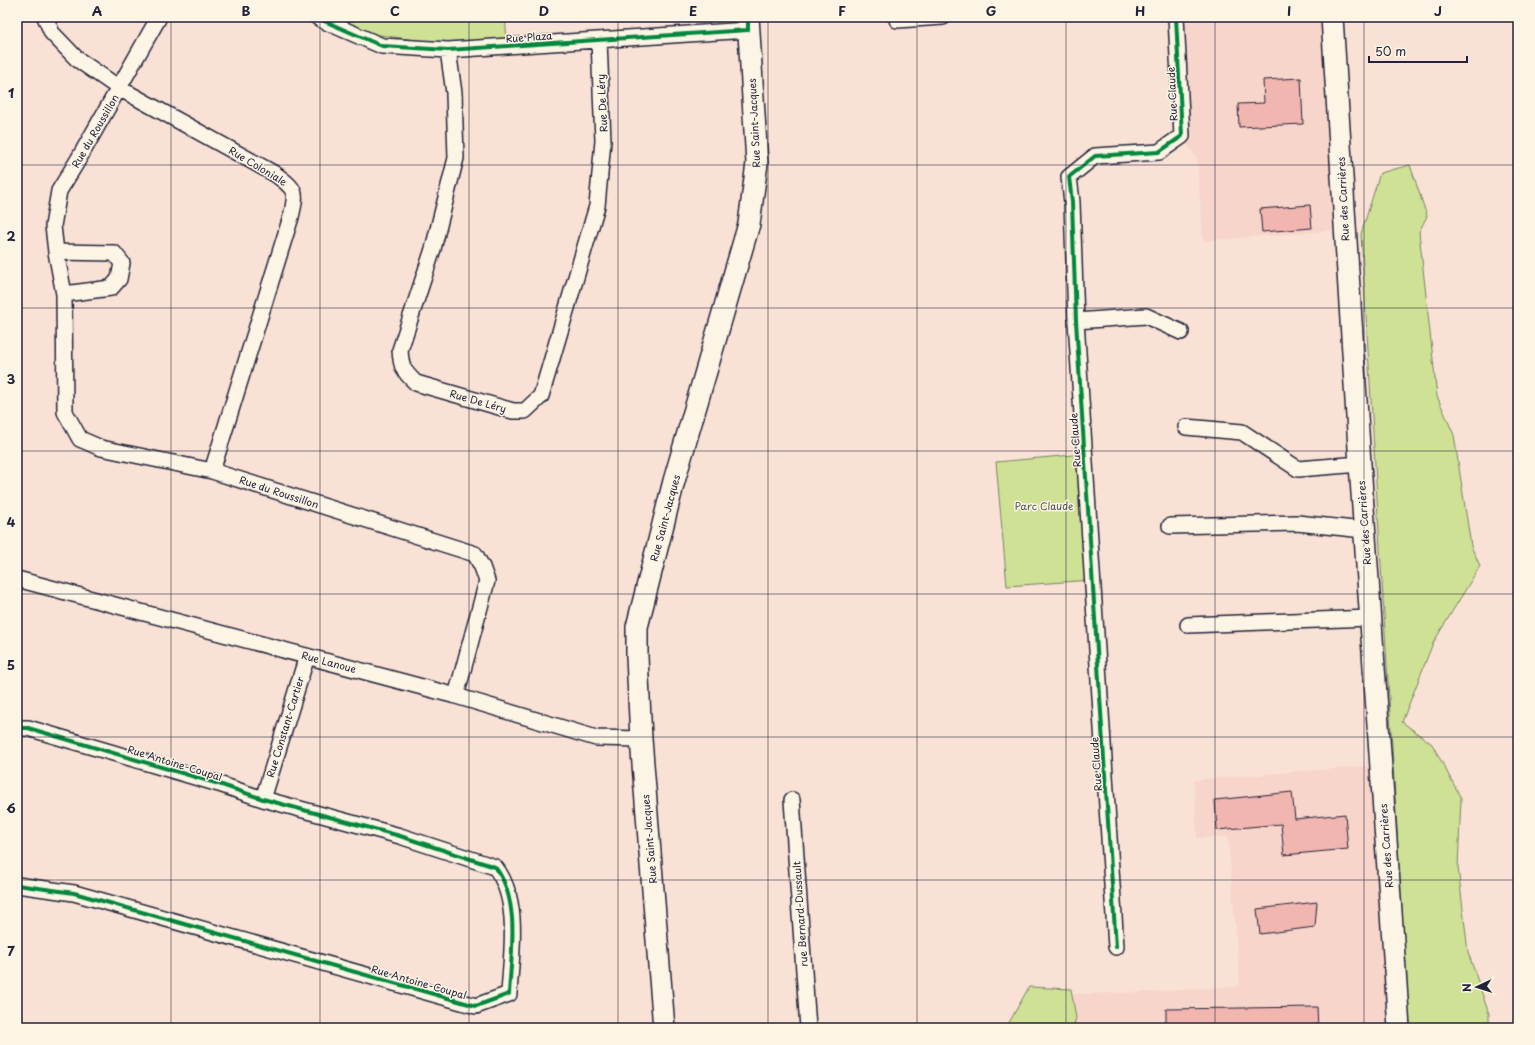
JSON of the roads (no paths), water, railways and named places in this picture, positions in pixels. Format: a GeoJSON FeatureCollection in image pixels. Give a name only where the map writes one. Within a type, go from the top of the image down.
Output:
{"type":"FeatureCollection","features":[{"type":"Feature","properties":{"kind":"main road","name":"Rue des Carrières"},"geometry":{"type":"LineString","coordinates":[[1332,17],[1364,530],[1399,1028]]}},
{"type":"Feature","properties":{"kind":"main road","name":"Rue Saint-Jacques"},"geometry":{"type":"LineString","coordinates":[[664,1028],[641,739],[637,627],[674,482],[749,224],[757,164],[748,24]]}},
{"type":"Feature","properties":{"kind":"street","name":"Rue Coloniale"},"geometry":{"type":"LineString","coordinates":[[45,17],[52,33],[77,59],[120,88],[275,174],[291,185],[295,199],[291,217],[212,471]]}},
{"type":"Feature","properties":{"kind":"street","name":"Rue du Roussillon"},"geometry":{"type":"LineString","coordinates":[[159,17],[120,88],[59,191],[53,226],[64,294],[65,412],[80,439],[101,448],[212,471],[475,554],[487,581],[456,696]]}},
{"type":"Feature","properties":{"kind":"street","name":"Rue Plaza"},"geometry":{"type":"LineString","coordinates":[[317,17],[382,46],[448,50],[599,40],[748,24]]}},
{"type":"Feature","properties":{"kind":"street"},"geometry":{"type":"LineString","coordinates":[[897,19],[943,17]]}},
{"type":"Feature","properties":{"kind":"street","name":"Rue Claude"},"geometry":{"type":"LineString","coordinates":[[1116,947],[1076,322],[1072,202],[1069,177],[1095,156],[1159,152],[1182,136],[1176,17]]}},
{"type":"Feature","properties":{"kind":"street","name":"Rue De Léry"},"geometry":{"type":"LineString","coordinates":[[448,50],[454,93],[456,158],[432,249],[400,350],[401,362],[405,373],[416,383],[513,411],[525,411],[541,396],[597,206],[603,141],[599,40]]}},
{"type":"Feature","properties":{"kind":"street"},"geometry":{"type":"LineString","coordinates":[[56,252],[114,252],[122,263],[119,279],[111,288],[64,294]]}},
{"type":"Feature","properties":{"kind":"street"},"geometry":{"type":"LineString","coordinates":[[1076,322],[1146,316],[1181,332]]}},
{"type":"Feature","properties":{"kind":"street"},"geometry":{"type":"LineString","coordinates":[[1186,427],[1242,432],[1298,469],[1360,464]]}},
{"type":"Feature","properties":{"kind":"street"},"geometry":{"type":"LineString","coordinates":[[1170,526],[1297,524],[1364,530]]}},
{"type":"Feature","properties":{"kind":"street","name":"Rue Lanoue"},"geometry":{"type":"LineString","coordinates":[[17,579],[456,696],[596,738],[641,739]]}},
{"type":"Feature","properties":{"kind":"street"},"geometry":{"type":"LineString","coordinates":[[1188,625],[1370,618]]}},
{"type":"Feature","properties":{"kind":"street","name":"Rue Constant-Cartier"},"geometry":{"type":"LineString","coordinates":[[262,799],[306,656]]}},
{"type":"Feature","properties":{"kind":"street","name":"Rue Antoine-Coupal"},"geometry":{"type":"LineString","coordinates":[[17,728],[28,728],[219,784],[262,799],[400,836],[495,867],[503,877],[508,891],[513,926],[510,994],[476,1006],[74,893],[17,884]]}},
{"type":"Feature","properties":{"kind":"street","name":"rue Bernard-Dussault"},"geometry":{"type":"LineString","coordinates":[[792,800],[808,1028]]}},
{"type":"Feature","properties":{"kind":"park label","name":"Parc Claude"},"geometry":{"type":"Point","coordinates":[1044,506]}}]}
